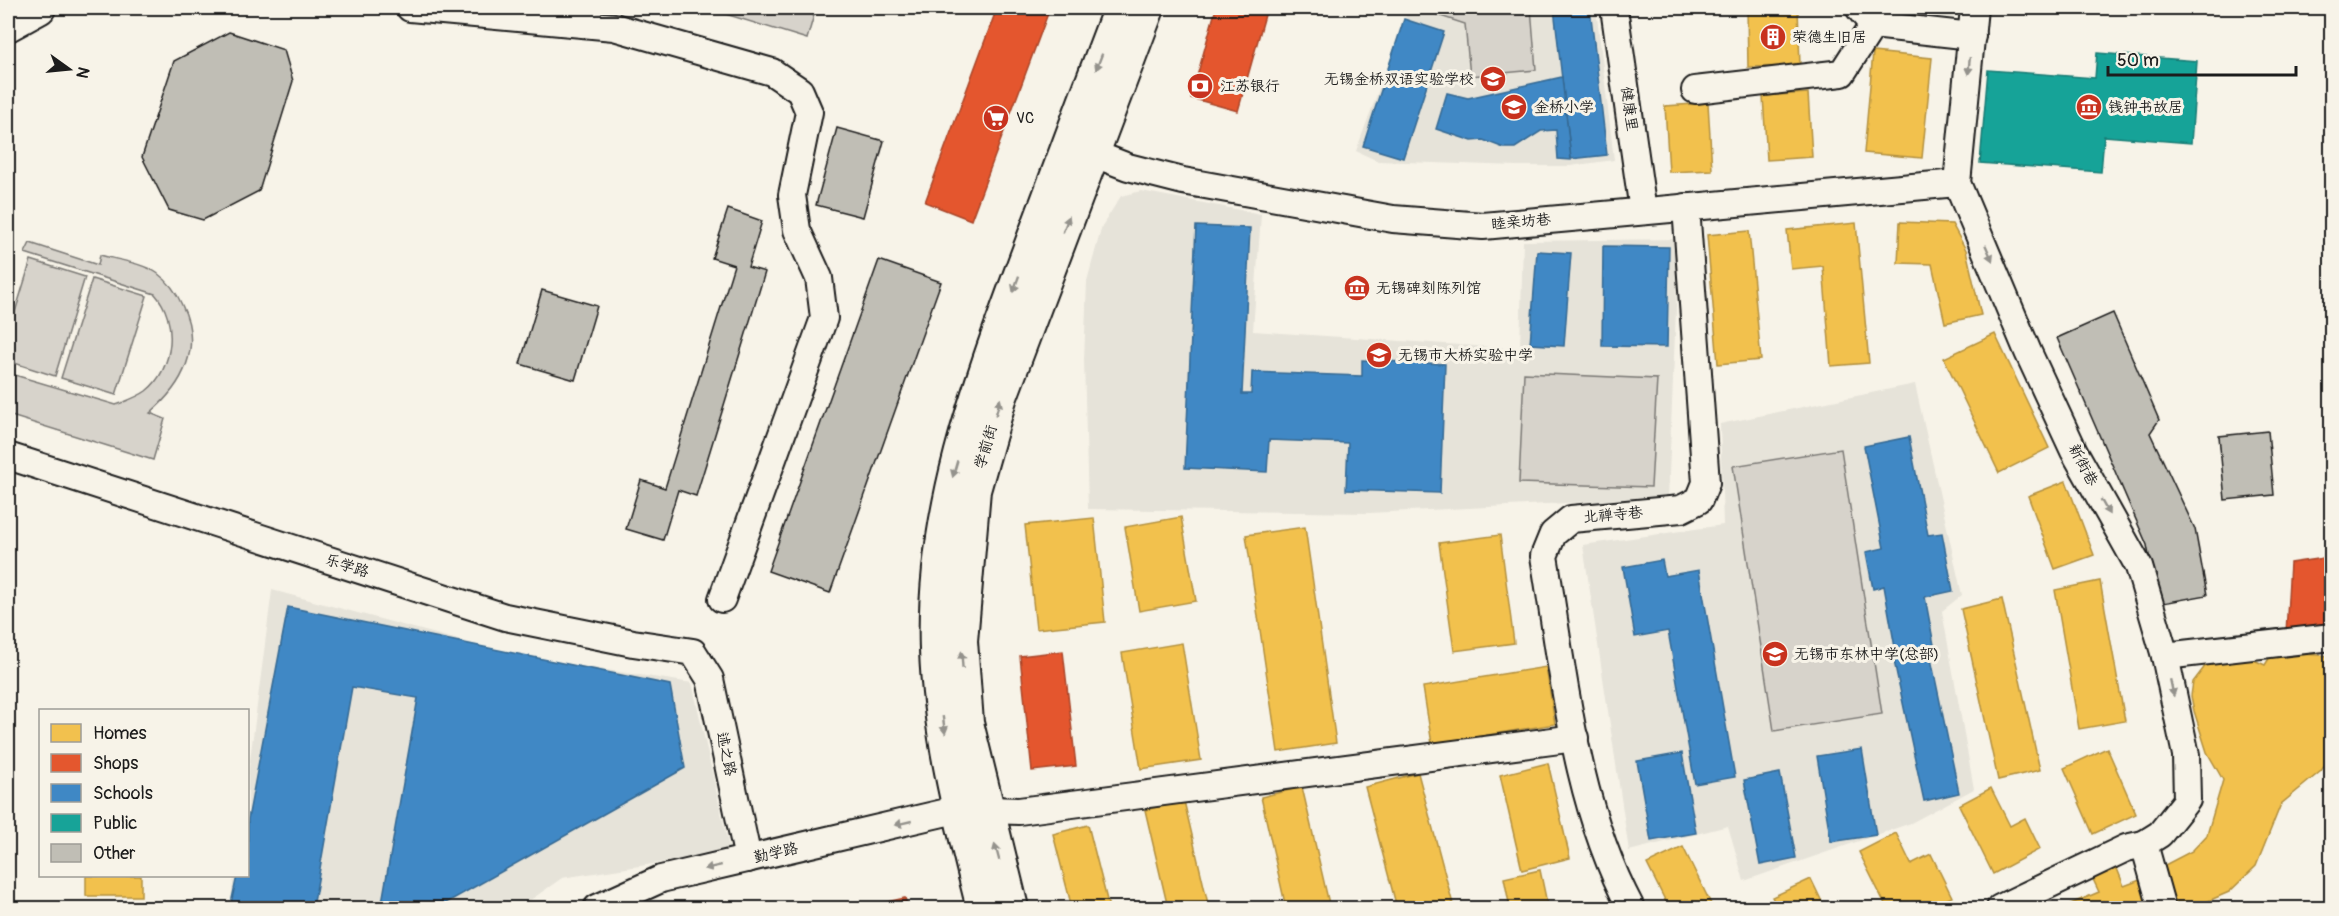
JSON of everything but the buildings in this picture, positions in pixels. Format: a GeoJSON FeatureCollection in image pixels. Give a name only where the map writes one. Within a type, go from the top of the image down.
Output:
{"type":"FeatureCollection","features":[{"type":"Feature","properties":{"kind":"main road"},"geometry":{"type":"LineString","coordinates":[[8,25],[39,8]]}},
{"type":"Feature","properties":{"kind":"main road","name":"学前街"},"geometry":{"type":"LineString","coordinates":[[1012,909],[943,728],[936,649],[940,565],[952,480],[980,382],[1120,8]]}},
{"type":"Feature","properties":{"kind":"main road","name":"学前街"},"geometry":{"type":"LineString","coordinates":[[983,909],[961,641],[974,490],[1000,399],[1148,8]]}},
{"type":"Feature","properties":{"kind":"street"},"geometry":{"type":"LineString","coordinates":[[411,8],[615,27],[772,72],[801,91],[808,112],[792,195],[797,230],[819,278],[824,318],[722,600]]}},
{"type":"Feature","properties":{"kind":"street","name":"健康里"},"geometry":{"type":"LineString","coordinates":[[1614,8],[1643,211]]}},
{"type":"Feature","properties":{"kind":"street","name":"新街巷"},"geometry":{"type":"LineString","coordinates":[[1974,8],[1957,183],[2028,352],[2074,451],[2139,567],[2165,656],[2186,755],[2187,800],[2160,834],[2144,844]]}},
{"type":"Feature","properties":{"kind":"street"},"geometry":{"type":"LineString","coordinates":[[1695,90],[1842,73],[1866,16],[1971,36]]}},
{"type":"Feature","properties":{"kind":"street","name":"睦亲坊巷"},"geometry":{"type":"LineString","coordinates":[[1092,153],[1128,167],[1183,181],[1393,219],[1483,226],[1957,183]]}},
{"type":"Feature","properties":{"kind":"street","name":"北禅寺巷"},"geometry":{"type":"LineString","coordinates":[[1632,909],[1594,821],[1575,738],[1544,556],[1553,534],[1571,519],[1681,509],[1699,500],[1706,483],[1686,207]]}},
{"type":"Feature","properties":{"kind":"street","name":"乐学路"},"geometry":{"type":"LineString","coordinates":[[8,456],[505,617],[633,644],[693,652]]}},
{"type":"Feature","properties":{"kind":"street"},"geometry":{"type":"LineString","coordinates":[[2165,656],[2331,637]]}},
{"type":"Feature","properties":{"kind":"street","name":"述之路"},"geometry":{"type":"LineString","coordinates":[[693,652],[710,679],[748,859]]}},
{"type":"Feature","properties":{"kind":"street","name":"勤学路"},"geometry":{"type":"LineString","coordinates":[[597,909],[661,879],[973,809],[1019,811],[1575,738]]}},
{"type":"Feature","properties":{"kind":"street"},"geometry":{"type":"LineString","coordinates":[[2000,909],[2126,848],[2144,844],[2162,909]]}},
{"type":"Feature","properties":{"kind":"shaded area"},"geometry":{"type":"Polygon","coordinates":[[[706,8],[791,8],[814,15],[807,39],[706,8]]]}},
{"type":"Feature","properties":{"kind":"shaded area","name":"无锡金桥双语实验学校"},"geometry":{"type":"Polygon","coordinates":[[[1409,8],[1596,8],[1614,160],[1570,166],[1517,166],[1378,161],[1356,151],[1409,8]]]}},
{"type":"Feature","properties":{"kind":"shaded area"},"geometry":{"type":"Polygon","coordinates":[[[1416,8],[1531,8],[1536,70],[1470,76],[1465,24],[1416,8]]]}},
{"type":"Feature","properties":{"kind":"shaded area","name":"无锡市大桥实验中学"},"geometry":{"type":"Polygon","coordinates":[[[1141,191],[1261,214],[1253,331],[1520,349],[1523,241],[1679,239],[1668,498],[1369,513],[1088,509],[1084,360],[1087,281],[1102,226],[1121,196],[1141,191]]]}},
{"type":"Feature","properties":{"kind":"shaded area"},"geometry":{"type":"Polygon","coordinates":[[[30,243],[98,265],[100,255],[145,267],[161,276],[178,296],[188,321],[190,351],[180,378],[162,402],[150,413],[165,419],[153,460],[8,415],[8,373],[116,405],[143,393],[156,381],[168,357],[170,344],[167,317],[155,294],[25,253],[30,243]]]}},
{"type":"Feature","properties":{"kind":"shaded area"},"geometry":{"type":"Polygon","coordinates":[[[31,260],[85,277],[55,376],[8,361],[8,335],[31,260]]]}},
{"type":"Feature","properties":{"kind":"shaded area"},"geometry":{"type":"Polygon","coordinates":[[[92,279],[147,296],[116,395],[61,378],[92,279]]]}},
{"type":"Feature","properties":{"kind":"shaded area"},"geometry":{"type":"Polygon","coordinates":[[[1524,373],[1657,379],[1651,487],[1519,483],[1524,373]]]}},
{"type":"Feature","properties":{"kind":"shaded area","name":"无锡市东林中学(总部)"},"geometry":{"type":"Polygon","coordinates":[[[1915,384],[1962,595],[1942,611],[1974,789],[1911,823],[1744,881],[1728,826],[1629,851],[1583,545],[1723,525],[1720,424],[1915,384]]]}},
{"type":"Feature","properties":{"kind":"shaded area"},"geometry":{"type":"Polygon","coordinates":[[[1841,449],[1882,714],[1774,731],[1733,466],[1841,449]]]}},
{"type":"Feature","properties":{"kind":"shaded area"},"geometry":{"type":"Polygon","coordinates":[[[272,590],[522,657],[692,683],[730,852],[562,878],[519,908],[230,908],[234,877],[249,877],[249,767],[272,590]]]}},
{"type":"Feature","properties":{"kind":"place","name":"荣德生旧居"},"geometry":{"type":"Point","coordinates":[1773,37]}},
{"type":"Feature","properties":{"kind":"place","name":"无锡金桥双语实验学校"},"geometry":{"type":"Point","coordinates":[1493,79]}},
{"type":"Feature","properties":{"kind":"place","name":"江苏银行"},"geometry":{"type":"Point","coordinates":[1200,86]}},
{"type":"Feature","properties":{"kind":"place","name":"金桥小学"},"geometry":{"type":"Point","coordinates":[1514,107]}},
{"type":"Feature","properties":{"kind":"place","name":"钱钟书故居"},"geometry":{"type":"Point","coordinates":[2089,107]}},
{"type":"Feature","properties":{"kind":"place","name":"VC"},"geometry":{"type":"Point","coordinates":[996,118]}},
{"type":"Feature","properties":{"kind":"place","name":"无锡碑刻陈列馆"},"geometry":{"type":"Point","coordinates":[1357,288]}},
{"type":"Feature","properties":{"kind":"place","name":"无锡市大桥实验中学"},"geometry":{"type":"Point","coordinates":[1379,355]}},
{"type":"Feature","properties":{"kind":"place","name":"无锡市东林中学(总部)"},"geometry":{"type":"Point","coordinates":[1775,654]}}]}
